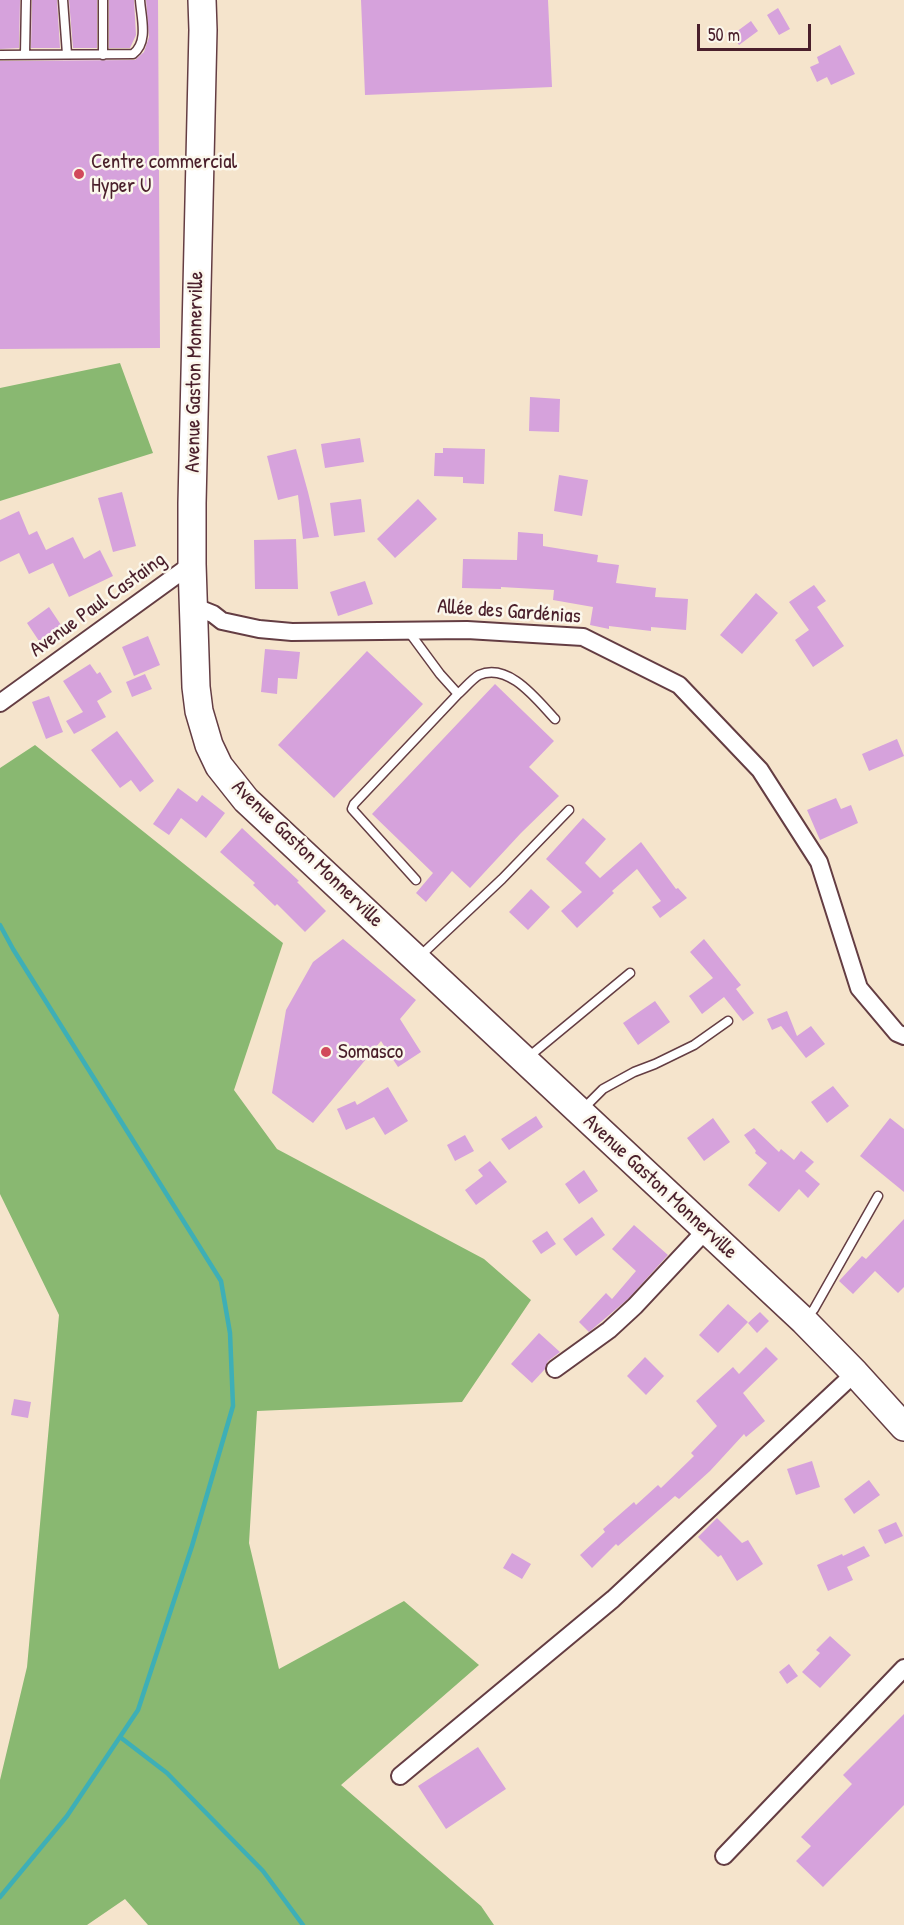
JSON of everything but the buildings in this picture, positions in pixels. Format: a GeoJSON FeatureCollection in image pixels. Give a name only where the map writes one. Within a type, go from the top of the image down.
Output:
{"type":"FeatureCollection","features":[{"type":"Feature","properties":{"kind":"main road","name":"Avenue Gaston Monnerville"},"geometry":{"type":"LineString","coordinates":[[201,0],[203,30],[192,564],[196,687],[199,711],[209,746],[219,766],[246,800],[804,1322],[904,1427]]}},
{"type":"Feature","properties":{"kind":"main road","name":"Avenue Gaston Monnerville"},"geometry":{"type":"LineString","coordinates":[[203,30],[213,0]]}},
{"type":"Feature","properties":{"kind":"street","name":"Avenue Paul Castaing"},"geometry":{"type":"LineString","coordinates":[[0,703],[192,564]]}},
{"type":"Feature","properties":{"kind":"street","name":"Allée des Gardénias"},"geometry":{"type":"LineString","coordinates":[[194,606],[213,614],[222,621],[259,629],[324,632],[467,630],[583,637],[679,685],[760,770],[819,862],[859,988],[897,1033],[904,1036]]}},
{"type":"Feature","properties":{"kind":"street"},"geometry":{"type":"LineString","coordinates":[[555,1369],[609,1330],[635,1306],[706,1230]]}},
{"type":"Feature","properties":{"kind":"street"},"geometry":{"type":"LineString","coordinates":[[400,1776],[613,1599],[855,1373]]}},
{"type":"Feature","properties":{"kind":"street"},"geometry":{"type":"LineString","coordinates":[[724,1856],[904,1668]]}},
{"type":"Feature","properties":{"kind":"lane"},"geometry":{"type":"LineString","coordinates":[[26,0],[26,54]]}},
{"type":"Feature","properties":{"kind":"lane"},"geometry":{"type":"LineString","coordinates":[[63,0],[67,54]]}},
{"type":"Feature","properties":{"kind":"lane"},"geometry":{"type":"LineString","coordinates":[[103,55],[104,0]]}},
{"type":"Feature","properties":{"kind":"lane"},"geometry":{"type":"LineString","coordinates":[[0,55],[133,54],[143,42],[140,0]]}},
{"type":"Feature","properties":{"kind":"lane"},"geometry":{"type":"LineString","coordinates":[[408,630],[440,674],[458,694]]}},
{"type":"Feature","properties":{"kind":"lane"},"geometry":{"type":"LineString","coordinates":[[416,880],[352,809],[354,804],[458,694],[479,675],[502,673],[516,680],[555,719]]}},
{"type":"Feature","properties":{"kind":"lane"},"geometry":{"type":"LineString","coordinates":[[417,960],[502,879],[568,810]]}},
{"type":"Feature","properties":{"kind":"lane"},"geometry":{"type":"LineString","coordinates":[[524,1060],[630,973]]}},
{"type":"Feature","properties":{"kind":"lane"},"geometry":{"type":"LineString","coordinates":[[580,1112],[603,1089],[634,1072],[694,1045],[728,1021]]}},
{"type":"Feature","properties":{"kind":"lane"},"geometry":{"type":"LineString","coordinates":[[804,1322],[814,1309],[878,1196]]}},
{"type":"Feature","properties":{"kind":"green space"},"geometry":{"type":"Polygon","coordinates":[[[120,363],[153,453],[0,501],[0,388],[120,363]]]}},
{"type":"Feature","properties":{"kind":"green space"},"geometry":{"type":"Polygon","coordinates":[[[35,745],[283,943],[234,1090],[277,1149],[484,1259],[531,1300],[462,1402],[257,1411],[249,1543],[279,1669],[404,1601],[479,1665],[341,1785],[481,1906],[494,1925],[148,1925],[125,1899],[87,1925],[0,1925],[0,1780],[27,1667],[59,1315],[0,1194],[0,768],[35,745]]]}},
{"type":"Feature","properties":{"kind":"waterway"},"geometry":{"type":"LineString","coordinates":[[0,925],[221,1281],[230,1333],[233,1406],[192,1546],[138,1710],[67,1816],[0,1897]]}},
{"type":"Feature","properties":{"kind":"waterway"},"geometry":{"type":"LineString","coordinates":[[120,1737],[167,1773],[263,1871],[303,1925]]}},
{"type":"Feature","properties":{"kind":"place","name":"Centre commercial Hyper U"},"geometry":{"type":"Point","coordinates":[79,174]}},
{"type":"Feature","properties":{"kind":"place","name":"Somasco"},"geometry":{"type":"Point","coordinates":[326,1052]}}]}
